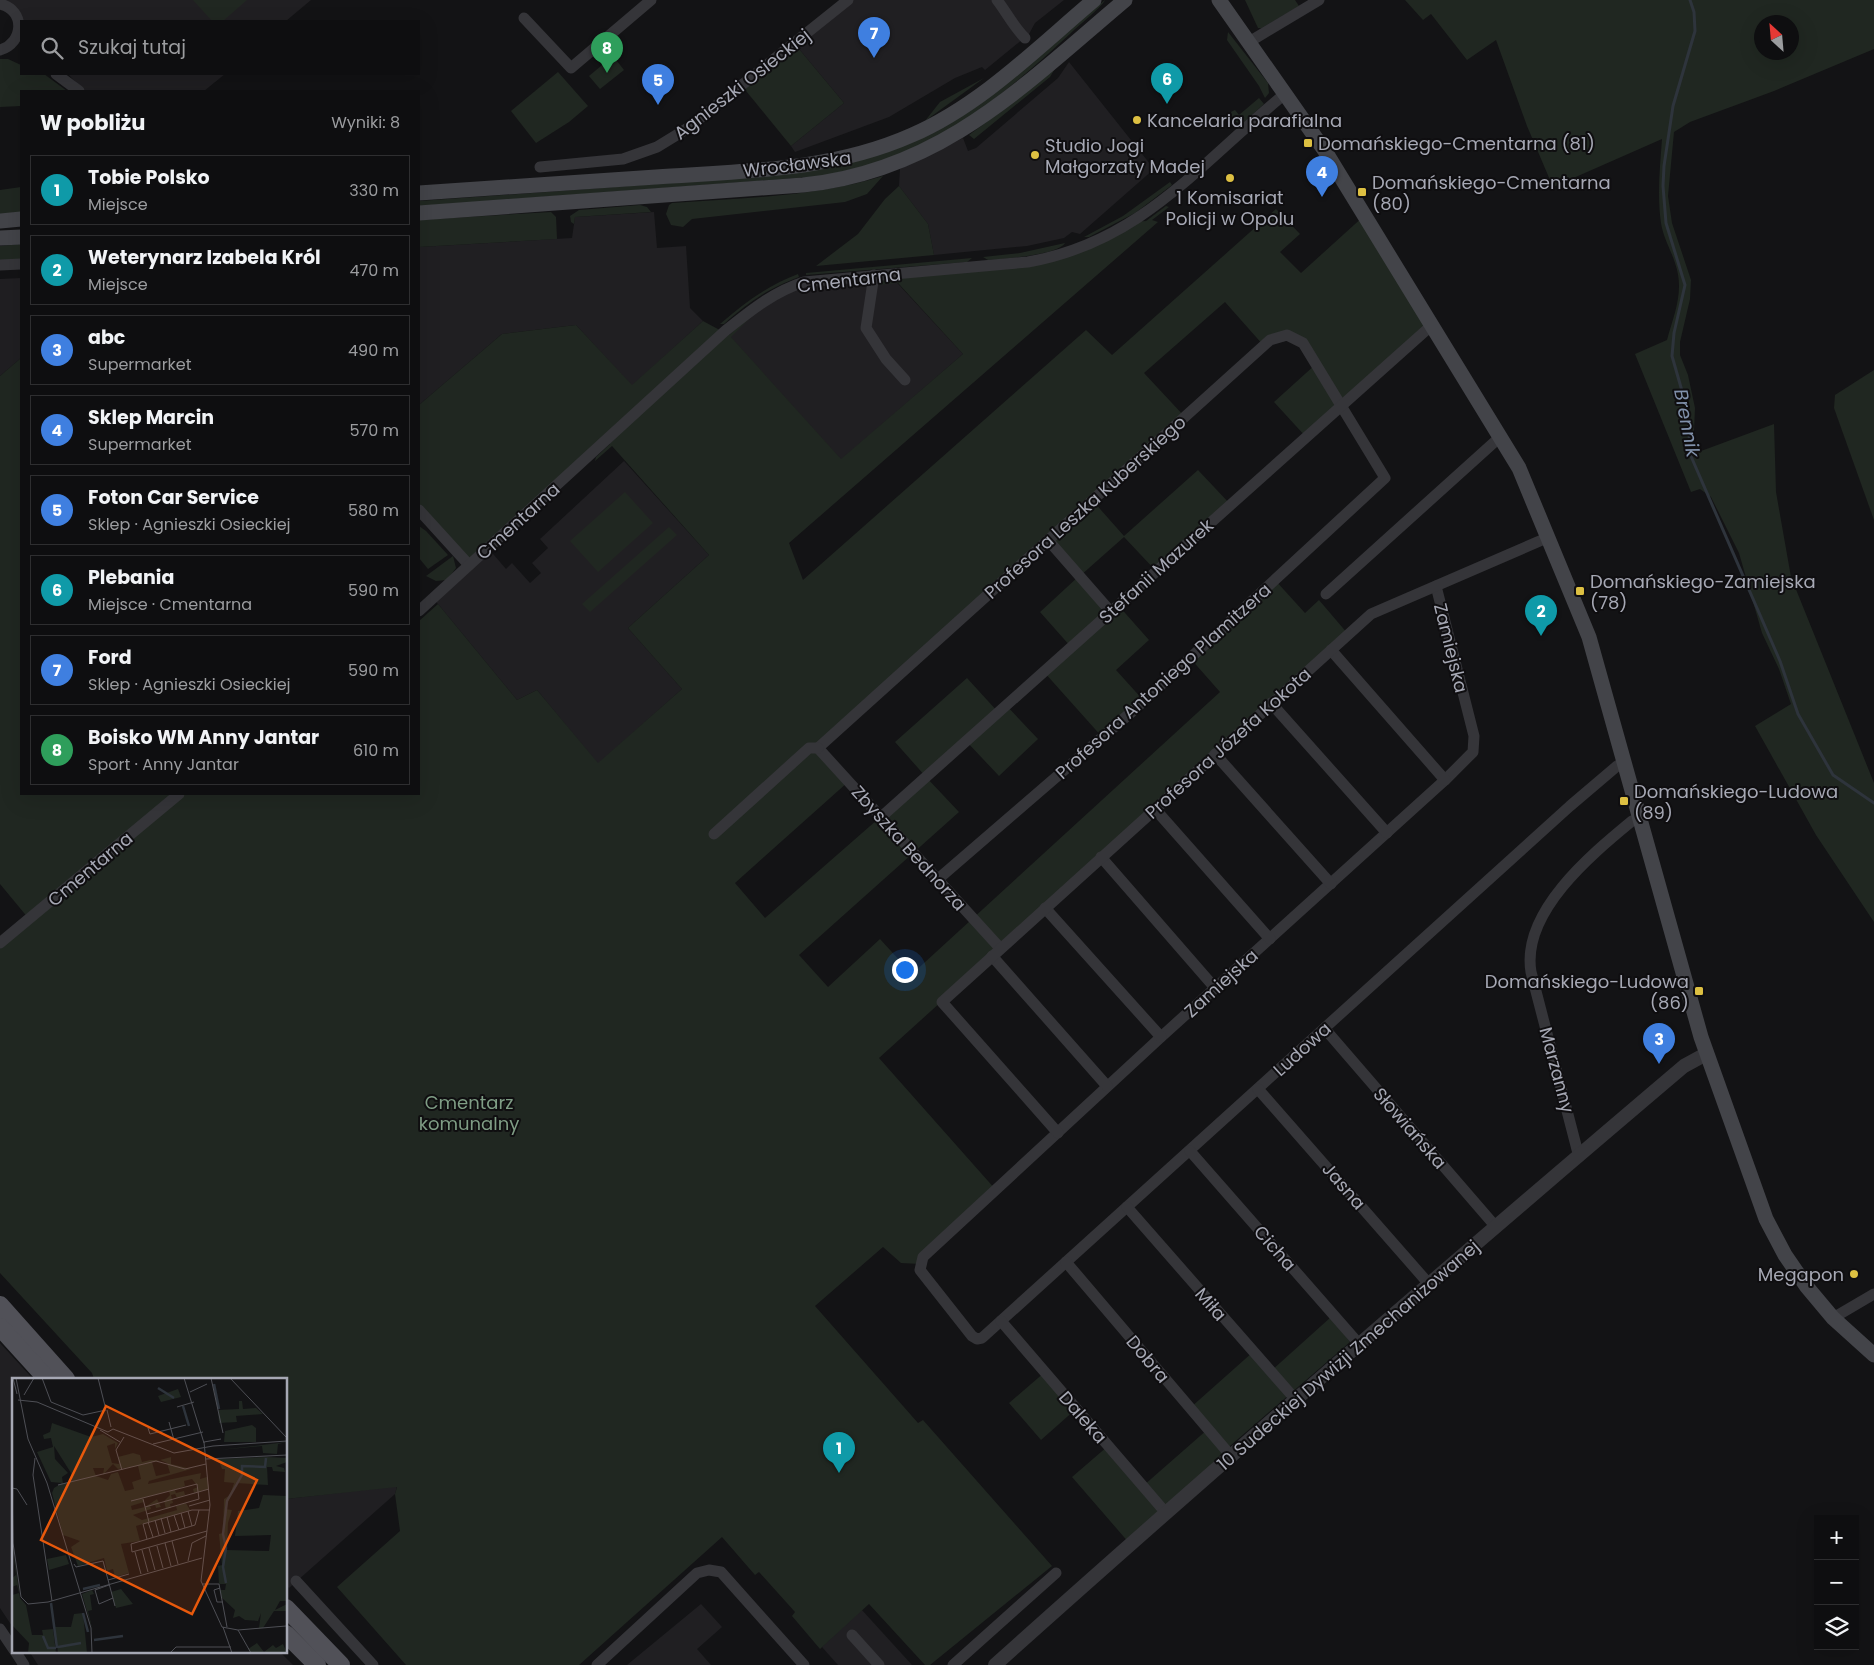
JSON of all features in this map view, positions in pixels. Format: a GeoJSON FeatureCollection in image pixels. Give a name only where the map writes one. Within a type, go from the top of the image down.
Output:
{"type":"FeatureCollection","features":[{"type":"Feature","properties":{"kind":"main road","name":"Wrocławska"},"geometry":{"type":"LineString","coordinates":[[420,193],[769,170],[831,162],[863,154],[912,136],[962,107],[1094,0]]}},
{"type":"Feature","properties":{"kind":"main road","name":"Wrocławska"},"geometry":{"type":"LineString","coordinates":[[420,213],[803,186],[836,181],[880,169],[926,151],[981,117],[1125,0]]}},
{"type":"Feature","properties":{"kind":"main road"},"geometry":{"type":"LineString","coordinates":[[1219,0],[1235,20],[1325,151],[1500,436],[1522,476],[1586,628],[1706,1054],[1770,1229],[1796,1272],[1833,1318],[1874,1355]]}},
{"type":"Feature","properties":{"kind":"main road"},"geometry":{"type":"LineString","coordinates":[[1227,0],[1235,20]]}},
{"type":"Feature","properties":{"kind":"main road"},"geometry":{"type":"LineString","coordinates":[[0,221],[20,219]]}},
{"type":"Feature","properties":{"kind":"main road"},"geometry":{"type":"LineString","coordinates":[[0,238],[20,236]]}},
{"type":"Feature","properties":{"kind":"main road"},"geometry":{"type":"LineString","coordinates":[[0,1305],[65,1378]]}},
{"type":"Feature","properties":{"kind":"main road"},"geometry":{"type":"LineString","coordinates":[[0,1327],[46,1378]]}},
{"type":"Feature","properties":{"kind":"main road"},"geometry":{"type":"LineString","coordinates":[[288,1610],[341,1665]]}},
{"type":"Feature","properties":{"kind":"main road"},"geometry":{"type":"LineString","coordinates":[[288,1636],[317,1665]]}},
{"type":"Feature","properties":{"kind":"street"},"geometry":{"type":"LineString","coordinates":[[524,18],[570,68],[651,0]]}},
{"type":"Feature","properties":{"kind":"street"},"geometry":{"type":"LineString","coordinates":[[997,0],[1012,19],[1012,25],[1025,38]]}},
{"type":"Feature","properties":{"kind":"street"},"geometry":{"type":"LineString","coordinates":[[1249,42],[1319,0]]}},
{"type":"Feature","properties":{"kind":"street","name":"Agnieszki Osieckiej"},"geometry":{"type":"LineString","coordinates":[[540,166],[623,159],[658,147],[688,128],[845,1]]}},
{"type":"Feature","properties":{"kind":"street"},"geometry":{"type":"LineString","coordinates":[[0,4],[9,7],[17,16],[19,28],[18,44],[0,50]]}},
{"type":"Feature","properties":{"kind":"street"},"geometry":{"type":"LineString","coordinates":[[57,75],[78,90]]}},
{"type":"Feature","properties":{"kind":"street","name":"Cmentarna"},"geometry":{"type":"LineString","coordinates":[[420,610],[726,331],[762,301],[787,288],[804,282],[1028,262],[1059,255],[1096,242],[1133,222],[1168,198],[1286,93]]}},
{"type":"Feature","properties":{"kind":"street"},"geometry":{"type":"LineString","coordinates":[[0,265],[20,264]]}},
{"type":"Feature","properties":{"kind":"street"},"geometry":{"type":"LineString","coordinates":[[874,275],[866,328],[886,359],[905,380]]}},
{"type":"Feature","properties":{"kind":"street","name":"Stefanii Mazurek"},"geometry":{"type":"LineString","coordinates":[[880,818],[1432,325]]}},
{"type":"Feature","properties":{"kind":"street","name":"Profesora Leszka Kuberskiego"},"geometry":{"type":"LineString","coordinates":[[714,834],[809,748],[818,748],[1275,337],[1292,336],[1303,343],[1385,478]]}},
{"type":"Feature","properties":{"kind":"street"},"geometry":{"type":"LineString","coordinates":[[1326,594],[1500,436]]}},
{"type":"Feature","properties":{"kind":"street","name":"Profesora Antoniego Plamitzera"},"geometry":{"type":"LineString","coordinates":[[937,880],[1135,709],[1385,478]]}},
{"type":"Feature","properties":{"kind":"street"},"geometry":{"type":"LineString","coordinates":[[420,511],[469,565]]}},
{"type":"Feature","properties":{"kind":"street","name":"Profesora Józefa Kokota"},"geometry":{"type":"LineString","coordinates":[[1058,1133],[942,1002],[1100,857],[1371,614],[1549,537]]}},
{"type":"Feature","properties":{"kind":"street"},"geometry":{"type":"LineString","coordinates":[[1048,540],[1111,612]]}},
{"type":"Feature","properties":{"kind":"street","name":"Zamiejska"},"geometry":{"type":"LineString","coordinates":[[982,1338],[972,1336],[920,1270],[920,1264],[924,1256],[1107,1086],[1470,757],[1475,746],[1436,586]]}},
{"type":"Feature","properties":{"kind":"street"},"geometry":{"type":"LineString","coordinates":[[1331,650],[1445,780]]}},
{"type":"Feature","properties":{"kind":"street"},"geometry":{"type":"LineString","coordinates":[[1271,703],[1387,833]]}},
{"type":"Feature","properties":{"kind":"street","name":"Zbyszka Bednorza"},"geometry":{"type":"LineString","coordinates":[[818,748],[937,880],[1107,1086]]}},
{"type":"Feature","properties":{"kind":"street"},"geometry":{"type":"LineString","coordinates":[[1215,754],[1332,884]]}},
{"type":"Feature","properties":{"kind":"street","name":"Ludowa"},"geometry":{"type":"LineString","coordinates":[[982,1338],[1570,806],[1624,762]]}},
{"type":"Feature","properties":{"kind":"street","name":"Cmentarna"},"geometry":{"type":"LineString","coordinates":[[0,943],[178,795]]}},
{"type":"Feature","properties":{"kind":"street"},"geometry":{"type":"LineString","coordinates":[[1155,809],[1270,939]]}},
{"type":"Feature","properties":{"kind":"street","name":"Marzanny"},"geometry":{"type":"LineString","coordinates":[[1579,1156],[1531,972],[1530,952],[1540,923],[1556,894],[1572,873],[1632,820],[1639,818]]}},
{"type":"Feature","properties":{"kind":"street"},"geometry":{"type":"LineString","coordinates":[[1100,857],[1215,988]]}},
{"type":"Feature","properties":{"kind":"street"},"geometry":{"type":"LineString","coordinates":[[1045,908],[1161,1037]]}},
{"type":"Feature","properties":{"kind":"street","name":"Słowiańska"},"geometry":{"type":"LineString","coordinates":[[1325,1029],[1496,1227]]}},
{"type":"Feature","properties":{"kind":"street","name":"10 Sudeckiej Dywizji Zmechanizowanej"},"geometry":{"type":"LineString","coordinates":[[995,1665],[1166,1513],[1496,1227],[1684,1066],[1706,1054]]}},
{"type":"Feature","properties":{"kind":"street","name":"Jasna"},"geometry":{"type":"LineString","coordinates":[[1258,1089],[1430,1284]]}},
{"type":"Feature","properties":{"kind":"street","name":"Cicha"},"geometry":{"type":"LineString","coordinates":[[1190,1151],[1360,1345]]}},
{"type":"Feature","properties":{"kind":"street","name":"Miła"},"geometry":{"type":"LineString","coordinates":[[1127,1207],[1296,1400]]}},
{"type":"Feature","properties":{"kind":"street","name":"Dobra"},"geometry":{"type":"LineString","coordinates":[[1066,1262],[1232,1456]]}},
{"type":"Feature","properties":{"kind":"street"},"geometry":{"type":"LineString","coordinates":[[1833,1318],[1874,1294]]}},
{"type":"Feature","properties":{"kind":"street","name":"Daleka"},"geometry":{"type":"LineString","coordinates":[[1001,1321],[1166,1513]]}},
{"type":"Feature","properties":{"kind":"street"},"geometry":{"type":"LineString","coordinates":[[597,1665],[697,1573],[709,1570],[721,1572],[734,1585],[804,1665]]}},
{"type":"Feature","properties":{"kind":"street"},"geometry":{"type":"LineString","coordinates":[[952,1665],[1056,1573]]}},
{"type":"Feature","properties":{"kind":"street"},"geometry":{"type":"LineString","coordinates":[[296,1581],[373,1665]]}},
{"type":"Feature","properties":{"kind":"street"},"geometry":{"type":"LineString","coordinates":[[0,1629],[12,1648]]}},
{"type":"Feature","properties":{"kind":"street"},"geometry":{"type":"LineString","coordinates":[[852,1635],[879,1665]]}},
{"type":"Feature","properties":{"kind":"street"},"geometry":{"type":"LineString","coordinates":[[15,1652],[24,1665]]}},
{"type":"Feature","properties":{"kind":"shaded area"},"geometry":{"type":"Polygon","coordinates":[[[4,0],[311,0],[287,20],[21,20],[4,0]]]}},
{"type":"Feature","properties":{"kind":"shaded area"},"geometry":{"type":"Polygon","coordinates":[[[848,0],[1064,0],[1035,23],[1029,34],[985,70],[982,67],[955,78],[889,117],[795,152],[791,146],[844,103],[794,43],[848,0]]]}},
{"type":"Feature","properties":{"kind":"shaded area"},"geometry":{"type":"Polygon","coordinates":[[[1069,62],[1154,169],[1080,234],[1072,232],[1064,238],[1027,246],[934,255],[928,224],[899,186],[900,169],[963,138],[968,151],[976,148],[1058,78],[1069,62]]]}},
{"type":"Feature","properties":{"kind":"shaded area"},"geometry":{"type":"Polygon","coordinates":[[[69,75],[224,75],[205,90],[83,90],[69,75]]]}},
{"type":"Feature","properties":{"kind":"shaded area"},"geometry":{"type":"Polygon","coordinates":[[[654,212],[657,248],[686,246],[690,308],[703,321],[632,386],[576,325],[502,334],[420,404],[420,247],[572,238],[575,217],[654,212]]]}},
{"type":"Feature","properties":{"kind":"shaded area"},"geometry":{"type":"Polygon","coordinates":[[[889,274],[963,354],[841,460],[725,331],[787,288],[889,274]]]}},
{"type":"Feature","properties":{"kind":"shaded area"},"geometry":{"type":"Polygon","coordinates":[[[20,278],[20,359],[0,376],[0,279],[20,278]]]}},
{"type":"Feature","properties":{"kind":"shaded area"},"geometry":{"type":"Polygon","coordinates":[[[624,461],[709,555],[628,628],[682,689],[598,764],[537,690],[517,700],[433,598],[488,548],[506,569],[512,563],[530,583],[541,573],[532,563],[548,548],[540,539],[624,461]]]}},
{"type":"Feature","properties":{"kind":"shaded area"},"geometry":{"type":"Polygon","coordinates":[[[0,1343],[32,1378],[12,1378],[12,1626],[0,1608],[0,1343]]]}},
{"type":"Feature","properties":{"kind":"shaded area"},"geometry":{"type":"Polygon","coordinates":[[[397,1486],[395,1494],[289,1588],[288,1499],[397,1486]]]}},
{"type":"Feature","properties":{"kind":"shaded area"},"geometry":{"type":"Polygon","coordinates":[[[701,1604],[722,1627],[697,1649],[711,1665],[627,1665],[701,1604]]]}},
{"type":"Feature","properties":{"kind":"shaded area"},"geometry":{"type":"Polygon","coordinates":[[[861,1609],[912,1665],[838,1665],[822,1647],[861,1609]]]}},
{"type":"Feature","properties":{"kind":"shaded area"},"geometry":{"type":"Polygon","coordinates":[[[30,1652],[280,1652],[293,1665],[38,1665],[30,1652]]]}},
{"type":"Feature","properties":{"kind":"green space"},"geometry":{"type":"Polygon","coordinates":[[[193,0],[247,0],[224,20],[211,20],[193,0]]]}},
{"type":"Feature","properties":{"kind":"green space"},"geometry":{"type":"Polygon","coordinates":[[[1105,0],[1096,11],[1032,68],[970,117],[925,143],[872,164],[823,176],[420,206],[420,201],[783,175],[843,164],[880,154],[937,131],[1105,0]]]}},
{"type":"Feature","properties":{"kind":"green space"},"geometry":{"type":"Polygon","coordinates":[[[1245,0],[1295,0],[1299,6],[1262,28],[1258,28],[1245,0]]]}},
{"type":"Feature","properties":{"kind":"green space"},"geometry":{"type":"Polygon","coordinates":[[[1405,0],[1874,0],[1874,49],[1774,91],[1690,122],[1674,132],[1668,196],[1672,223],[1691,280],[1690,299],[1680,342],[1680,355],[1688,375],[1695,408],[1693,454],[1774,424],[1776,492],[1791,577],[1874,783],[1874,922],[1816,835],[1755,726],[1791,704],[1779,669],[1762,633],[1739,553],[1711,497],[1700,489],[1691,492],[1635,354],[1667,340],[1679,293],[1678,273],[1661,223],[1659,181],[1662,139],[1553,187],[1527,126],[1496,40],[1467,60],[1431,14],[1423,20],[1405,0]]]}},
{"type":"Feature","properties":{"kind":"green space"},"geometry":{"type":"Polygon","coordinates":[[[1228,32],[1268,83],[1269,93],[1265,98],[1259,86],[1227,40],[1228,32]]]}},
{"type":"Feature","properties":{"kind":"green space"},"geometry":{"type":"Polygon","coordinates":[[[794,43],[844,103],[791,146],[742,86],[794,43]]]}},
{"type":"Feature","properties":{"kind":"green space"},"geometry":{"type":"Polygon","coordinates":[[[613,56],[624,70],[600,89],[589,76],[613,56]]]}},
{"type":"Feature","properties":{"kind":"green space"},"geometry":{"type":"Polygon","coordinates":[[[0,59],[8,59],[20,65],[20,75],[45,75],[66,90],[20,90],[20,106],[0,107],[0,59]]]}},
{"type":"Feature","properties":{"kind":"green space"},"geometry":{"type":"Polygon","coordinates":[[[1059,62],[1050,77],[974,139],[969,135],[996,115],[1059,62]]]}},
{"type":"Feature","properties":{"kind":"green space"},"geometry":{"type":"Polygon","coordinates":[[[558,72],[588,106],[569,122],[536,143],[511,111],[558,72]]]}},
{"type":"Feature","properties":{"kind":"green space"},"geometry":{"type":"Polygon","coordinates":[[[984,78],[925,121],[940,102],[984,78]]]}},
{"type":"Feature","properties":{"kind":"green space"},"geometry":{"type":"Polygon","coordinates":[[[1259,98],[1264,104],[1242,124],[1233,121],[1231,112],[1235,110],[1239,115],[1259,98]]]}},
{"type":"Feature","properties":{"kind":"green space"},"geometry":{"type":"Polygon","coordinates":[[[883,176],[867,194],[845,202],[692,219],[683,227],[671,225],[666,214],[669,205],[672,203],[779,196],[857,183],[883,176]]]}},
{"type":"Feature","properties":{"kind":"green space"},"geometry":{"type":"Polygon","coordinates":[[[1170,182],[1172,185],[1135,213],[1089,237],[1084,237],[1123,216],[1170,182]]]}},
{"type":"Feature","properties":{"kind":"green space"},"geometry":{"type":"Polygon","coordinates":[[[899,186],[928,224],[934,255],[816,266],[858,234],[885,199],[899,186]]]}},
{"type":"Feature","properties":{"kind":"green space"},"geometry":{"type":"Polygon","coordinates":[[[20,187],[20,212],[0,214],[0,190],[20,187]]]}},
{"type":"Feature","properties":{"kind":"green space"},"geometry":{"type":"Polygon","coordinates":[[[640,205],[647,207],[651,212],[575,217],[574,224],[571,222],[570,216],[579,210],[640,205]]]}},
{"type":"Feature","properties":{"kind":"green space","name":"Cmentarz komunalny"},"geometry":{"type":"Polygon","coordinates":[[[1166,206],[1169,207],[1152,220],[1158,222],[789,543],[803,580],[1086,330],[1112,355],[1276,209],[1300,234],[1280,252],[1301,273],[1365,215],[1432,325],[1306,437],[1274,402],[1316,364],[1298,338],[1264,346],[1225,302],[1144,373],[1185,417],[1093,501],[1124,536],[1198,470],[1231,505],[1156,571],[1124,537],[1080,576],[1111,611],[1118,605],[1149,640],[1116,670],[1144,701],[1103,738],[1044,672],[1071,647],[1040,612],[1079,576],[1048,541],[818,748],[848,782],[735,883],[765,918],[926,777],[959,812],[799,955],[828,987],[880,939],[912,974],[1220,692],[1190,658],[1275,580],[1305,613],[1319,600],[1348,634],[879,1058],[996,1190],[920,1264],[901,1263],[883,1247],[815,1306],[918,1423],[923,1420],[1052,1566],[930,1665],[925,1665],[869,1604],[820,1649],[792,1616],[795,1612],[759,1572],[755,1575],[722,1537],[579,1665],[406,1665],[337,1587],[400,1531],[395,1494],[397,1487],[288,1499],[288,1378],[94,1378],[92,1373],[0,1273],[0,944],[29,919],[0,884],[0,376],[20,359],[20,795],[420,795],[420,620],[438,604],[517,700],[537,690],[598,763],[682,689],[628,628],[709,555],[612,446],[595,461],[596,457],[610,444],[607,439],[469,565],[420,511],[420,404],[502,334],[576,325],[632,385],[703,321],[729,335],[755,313],[731,337],[841,459],[963,354],[898,283],[879,285],[881,281],[1028,262],[1133,222],[1146,221],[1166,206]]]}},
{"type":"Feature","properties":{"kind":"green space"},"geometry":{"type":"Polygon","coordinates":[[[551,212],[556,217],[557,239],[420,247],[420,220],[551,212]]]}},
{"type":"Feature","properties":{"kind":"green space"},"geometry":{"type":"Polygon","coordinates":[[[1065,243],[1052,251],[1030,256],[988,260],[983,257],[1020,253],[1065,243]]]}},
{"type":"Feature","properties":{"kind":"green space"},"geometry":{"type":"Polygon","coordinates":[[[20,244],[20,260],[0,261],[0,246],[20,244]]]}},
{"type":"Feature","properties":{"kind":"green space"},"geometry":{"type":"Polygon","coordinates":[[[972,258],[967,262],[806,275],[806,273],[972,258]]]}},
{"type":"Feature","properties":{"kind":"green space"},"geometry":{"type":"Polygon","coordinates":[[[798,274],[799,277],[768,291],[724,324],[720,324],[757,295],[798,274]]]}},
{"type":"Feature","properties":{"kind":"green space"},"geometry":{"type":"Polygon","coordinates":[[[1874,370],[1874,520],[1834,408],[1835,395],[1874,370]]]}},
{"type":"Feature","properties":{"kind":"green space"},"geometry":{"type":"Polygon","coordinates":[[[625,492],[653,523],[598,572],[570,541],[625,492]]]}},
{"type":"Feature","properties":{"kind":"green space"},"geometry":{"type":"Polygon","coordinates":[[[420,527],[448,555],[428,569],[420,559],[420,527]]]}},
{"type":"Feature","properties":{"kind":"green space"},"geometry":{"type":"Polygon","coordinates":[[[669,527],[677,535],[590,612],[582,604],[669,527]]]}},
{"type":"Feature","properties":{"kind":"green space"},"geometry":{"type":"Polygon","coordinates":[[[453,556],[456,568],[447,580],[436,581],[426,576],[453,556]]]}},
{"type":"Feature","properties":{"kind":"green space"},"geometry":{"type":"Polygon","coordinates":[[[967,678],[998,712],[1006,705],[1038,739],[999,776],[966,741],[926,777],[895,742],[967,678]]]}},
{"type":"Feature","properties":{"kind":"green space"},"geometry":{"type":"Polygon","coordinates":[[[1331,1317],[1350,1342],[1223,1452],[1166,1513],[1130,1544],[1072,1477],[1108,1446],[1143,1486],[1208,1429],[1190,1408],[1253,1352],[1271,1371],[1331,1317]]]}},
{"type":"Feature","properties":{"kind":"green space"},"geometry":{"type":"Polygon","coordinates":[[[1045,1372],[1076,1409],[1041,1440],[1009,1403],[1045,1372]]]}},
{"type":"Feature","properties":{"kind":"waterway","name":"Brennik"},"geometry":{"type":"LineString","coordinates":[[1690,0],[1694,12],[1695,31],[1673,106],[1663,186],[1666,223],[1685,285],[1674,333],[1672,356],[1688,412],[1690,454],[1780,661],[1798,714],[1833,775],[1874,803]]}},
{"type":"Feature","properties":{"kind":"place","name":"Ford"},"geometry":{"type":"Point","coordinates":[874,58]}},
{"type":"Feature","properties":{"kind":"place","name":"Boisko WM Anny Jantar"},"geometry":{"type":"Point","coordinates":[607,73]}},
{"type":"Feature","properties":{"kind":"place","name":"Plebania"},"geometry":{"type":"Point","coordinates":[1167,104]}},
{"type":"Feature","properties":{"kind":"place","name":"Foton Car Service"},"geometry":{"type":"Point","coordinates":[658,105]}},
{"type":"Feature","properties":{"kind":"place","name":"Kancelaria parafialna"},"geometry":{"type":"Point","coordinates":[1137,120]}},
{"type":"Feature","properties":{"kind":"place","name":"Domańskiego-Cmentarna (81)"},"geometry":{"type":"Point","coordinates":[1308,143]}},
{"type":"Feature","properties":{"kind":"place","name":"Studio Jogi Małgorzaty Madej"},"geometry":{"type":"Point","coordinates":[1035,155]}},
{"type":"Feature","properties":{"kind":"place","name":"1 Komisariat Policji w Opolu"},"geometry":{"type":"Point","coordinates":[1230,178]}},
{"type":"Feature","properties":{"kind":"place","name":"Domańskiego-Cmentarna (80)"},"geometry":{"type":"Point","coordinates":[1362,192]}},
{"type":"Feature","properties":{"kind":"place","name":"Sklep Marcin"},"geometry":{"type":"Point","coordinates":[1322,197]}},
{"type":"Feature","properties":{"kind":"place","name":"Domańskiego-Zamiejska (78)"},"geometry":{"type":"Point","coordinates":[1580,591]}},
{"type":"Feature","properties":{"kind":"place","name":"Weterynarz Izabela Król"},"geometry":{"type":"Point","coordinates":[1541,636]}},
{"type":"Feature","properties":{"kind":"place","name":"Domańskiego-Ludowa (89)"},"geometry":{"type":"Point","coordinates":[1624,801]}},
{"type":"Feature","properties":{"kind":"place","name":"Domańskiego-Ludowa (86)"},"geometry":{"type":"Point","coordinates":[1699,991]}},
{"type":"Feature","properties":{"kind":"place","name":"abc"},"geometry":{"type":"Point","coordinates":[1659,1064]}},
{"type":"Feature","properties":{"kind":"place","name":"Megapon"},"geometry":{"type":"Point","coordinates":[1854,1274]}},
{"type":"Feature","properties":{"kind":"place","name":"Tobie Polsko"},"geometry":{"type":"Point","coordinates":[839,1473]}}]}
